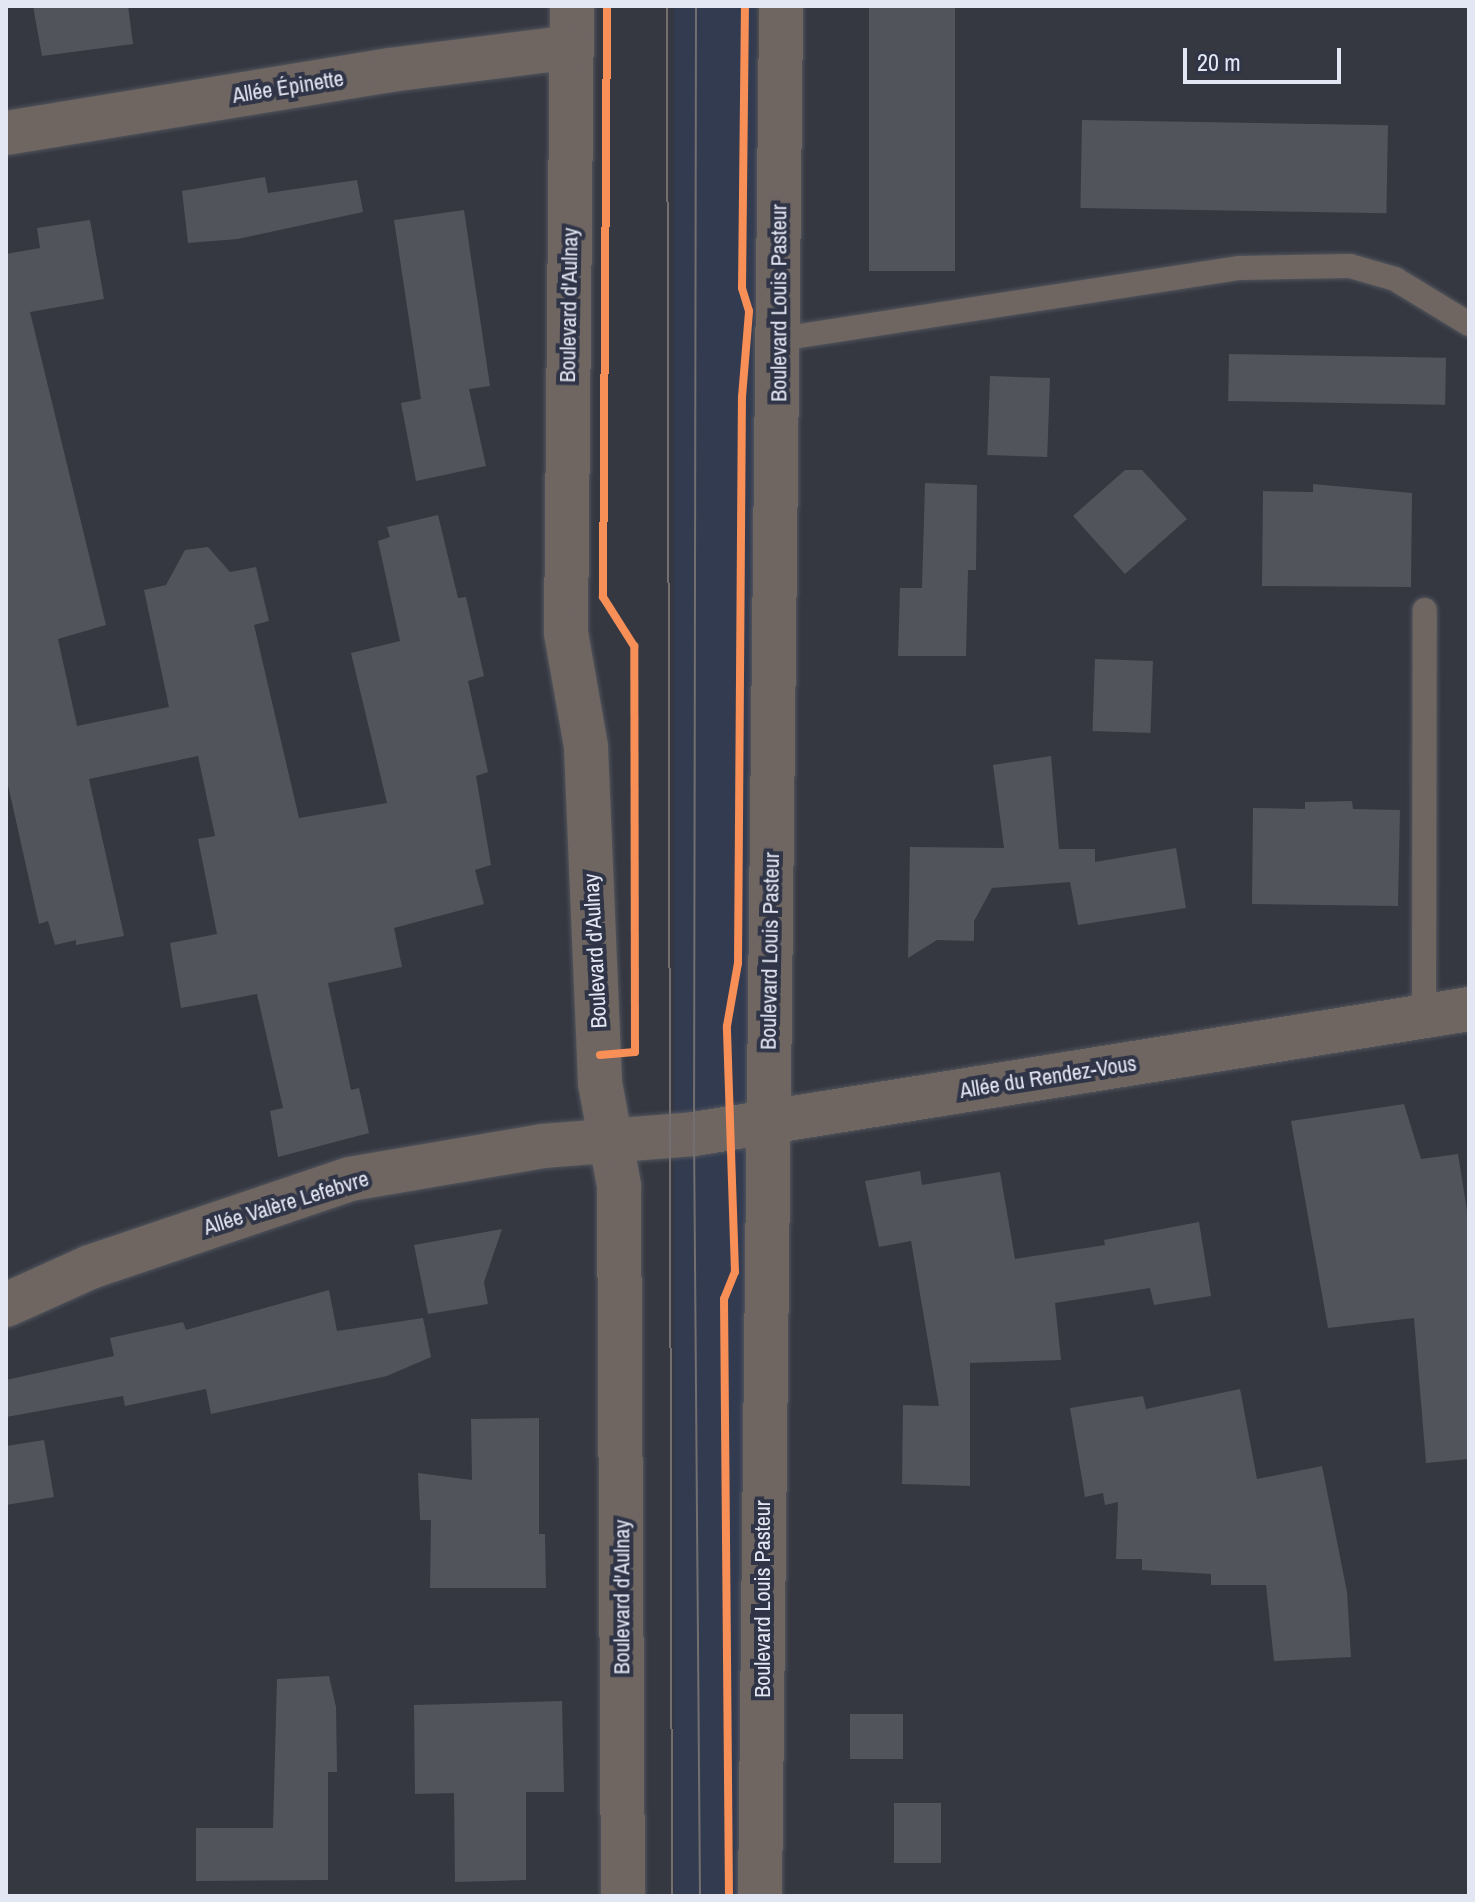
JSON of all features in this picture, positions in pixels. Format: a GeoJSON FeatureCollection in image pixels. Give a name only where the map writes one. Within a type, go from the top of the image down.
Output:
{"type":"FeatureCollection","features":[{"type":"Feature","properties":{"kind":"street","name":"Boulevard Louis Pasteur"},"geometry":{"type":"LineString","coordinates":[[760,1896],[767,1122],[780,339],[781,6]]}},
{"type":"Feature","properties":{"kind":"street","name":"Allée Épinette"},"geometry":{"type":"LineString","coordinates":[[6,133],[390,70],[572,27]]}},
{"type":"Feature","properties":{"kind":"street","name":"Boulevard d'Aulnay"},"geometry":{"type":"LineString","coordinates":[[572,27],[566,633],[586,747],[600,1083],[617,1139],[623,1896]]}},
{"type":"Feature","properties":{"kind":"street","name":"Allée du Rendez-Vous"},"geometry":{"type":"LineString","coordinates":[[617,1139],[767,1122],[1469,1009]]}},
{"type":"Feature","properties":{"kind":"street","name":"Allée Valère Lefebvre"},"geometry":{"type":"LineString","coordinates":[[6,1305],[90,1267],[350,1179],[617,1139]]}},
{"type":"Feature","properties":{"kind":"lane"},"geometry":{"type":"LineString","coordinates":[[780,339],[1240,268],[1350,266],[1395,279],[1469,324]]}},
{"type":"Feature","properties":{"kind":"lane"},"geometry":{"type":"LineString","coordinates":[[1424,1016],[1425,610]]}},
{"type":"Feature","properties":{"kind":"shaded area"},"geometry":{"type":"Polygon","coordinates":[[[674,6],[756,6],[756,1896],[674,1896],[674,6]]]}},
{"type":"Feature","properties":{"kind":"building"},"geometry":{"type":"Polygon","coordinates":[[[33,6],[128,6],[133,44],[42,56],[33,6]]]}},
{"type":"Feature","properties":{"kind":"building"},"geometry":{"type":"Polygon","coordinates":[[[869,6],[955,6],[955,271],[869,271],[869,6]]]}},
{"type":"Feature","properties":{"kind":"building"},"geometry":{"type":"Polygon","coordinates":[[[1082,120],[1388,125],[1386,213],[1080,208],[1082,120]]]}},
{"type":"Feature","properties":{"kind":"building"},"geometry":{"type":"Polygon","coordinates":[[[265,177],[268,193],[357,180],[363,212],[238,239],[188,243],[182,191],[265,177]]]}},
{"type":"Feature","properties":{"kind":"building"},"geometry":{"type":"Polygon","coordinates":[[[464,210],[490,386],[469,389],[486,466],[416,481],[401,403],[421,399],[394,220],[464,210]]]}},
{"type":"Feature","properties":{"kind":"building"},"geometry":{"type":"Polygon","coordinates":[[[90,220],[104,299],[30,312],[106,625],[58,639],[77,726],[169,707],[144,590],[166,585],[185,550],[208,547],[230,572],[256,567],[269,621],[254,625],[299,818],[387,803],[351,653],[400,641],[378,541],[390,537],[387,527],[438,515],[458,598],[466,597],[484,676],[468,681],[488,772],[476,776],[491,865],[475,870],[484,904],[394,928],[402,967],[328,983],[351,1090],[359,1088],[369,1133],[278,1157],[270,1111],[283,1108],[257,994],[181,1008],[170,943],[217,934],[198,839],[215,836],[198,756],[89,779],[124,936],[76,945],[76,940],[55,945],[48,921],[39,924],[6,776],[6,254],[40,248],[37,228],[90,220]]]}},
{"type":"Feature","properties":{"kind":"building"},"geometry":{"type":"Polygon","coordinates":[[[1229,354],[1446,358],[1445,405],[1228,401],[1229,354]]]}},
{"type":"Feature","properties":{"kind":"building"},"geometry":{"type":"Polygon","coordinates":[[[990,376],[1050,378],[1047,457],[987,455],[990,376]]]}},
{"type":"Feature","properties":{"kind":"building"},"geometry":{"type":"Polygon","coordinates":[[[1125,470],[1142,470],[1187,519],[1125,574],[1073,516],[1125,470]]]}},
{"type":"Feature","properties":{"kind":"building"},"geometry":{"type":"Polygon","coordinates":[[[925,483],[977,485],[976,570],[968,570],[966,656],[898,656],[900,588],[922,588],[925,483]]]}},
{"type":"Feature","properties":{"kind":"building"},"geometry":{"type":"Polygon","coordinates":[[[1313,484],[1412,493],[1411,587],[1262,586],[1263,491],[1313,492],[1313,484]]]}},
{"type":"Feature","properties":{"kind":"building"},"geometry":{"type":"Polygon","coordinates":[[[1095,659],[1153,661],[1150,733],[1092,731],[1095,659]]]}},
{"type":"Feature","properties":{"kind":"building"},"geometry":{"type":"Polygon","coordinates":[[[1051,756],[1059,849],[1095,849],[1095,862],[1176,848],[1186,908],[1078,925],[1070,882],[992,888],[974,921],[974,941],[937,940],[908,958],[910,847],[1004,848],[993,765],[1051,756]]]}},
{"type":"Feature","properties":{"kind":"building"},"geometry":{"type":"Polygon","coordinates":[[[1352,801],[1353,809],[1400,810],[1398,906],[1252,904],[1253,808],[1305,809],[1305,802],[1352,801]]]}},
{"type":"Feature","properties":{"kind":"building"},"geometry":{"type":"Polygon","coordinates":[[[1404,1104],[1421,1159],[1458,1154],[1469,1223],[1469,1459],[1426,1463],[1414,1318],[1328,1328],[1291,1121],[1404,1104]]]}},
{"type":"Feature","properties":{"kind":"building"},"geometry":{"type":"Polygon","coordinates":[[[920,1171],[922,1185],[1000,1172],[1015,1259],[1105,1245],[1104,1240],[1199,1222],[1211,1296],[1154,1305],[1150,1288],[1055,1303],[1061,1360],[970,1363],[970,1486],[902,1484],[903,1405],[939,1406],[911,1241],[879,1247],[865,1181],[920,1171]]]}},
{"type":"Feature","properties":{"kind":"building"},"geometry":{"type":"Polygon","coordinates":[[[502,1229],[484,1282],[488,1304],[428,1314],[414,1245],[502,1229]]]}},
{"type":"Feature","properties":{"kind":"building"},"geometry":{"type":"Polygon","coordinates":[[[329,1290],[337,1331],[423,1318],[431,1357],[387,1376],[211,1414],[206,1389],[125,1406],[123,1396],[6,1417],[6,1380],[114,1356],[110,1338],[183,1322],[186,1330],[329,1290]]]}},
{"type":"Feature","properties":{"kind":"building"},"geometry":{"type":"Polygon","coordinates":[[[1240,1389],[1257,1479],[1322,1466],[1347,1592],[1351,1657],[1274,1661],[1266,1585],[1211,1585],[1211,1574],[1142,1570],[1142,1559],[1116,1559],[1118,1502],[1105,1505],[1103,1493],[1085,1497],[1070,1408],[1143,1396],[1146,1409],[1240,1389]]]}},
{"type":"Feature","properties":{"kind":"building"},"geometry":{"type":"Polygon","coordinates":[[[539,1418],[539,1534],[545,1534],[546,1588],[430,1588],[431,1520],[420,1520],[418,1473],[472,1480],[471,1419],[539,1418]]]}},
{"type":"Feature","properties":{"kind":"building"},"geometry":{"type":"Polygon","coordinates":[[[44,1440],[54,1497],[6,1505],[6,1446],[44,1440]]]}},
{"type":"Feature","properties":{"kind":"building"},"geometry":{"type":"Polygon","coordinates":[[[329,1676],[336,1707],[337,1772],[328,1772],[328,1880],[196,1881],[196,1828],[273,1828],[277,1679],[329,1676]]]}},
{"type":"Feature","properties":{"kind":"building"},"geometry":{"type":"Polygon","coordinates":[[[562,1701],[564,1792],[526,1792],[526,1880],[455,1882],[454,1793],[415,1794],[414,1705],[562,1701]]]}},
{"type":"Feature","properties":{"kind":"building"},"geometry":{"type":"Polygon","coordinates":[[[850,1714],[903,1714],[903,1759],[850,1759],[850,1714]]]}},
{"type":"Feature","properties":{"kind":"building"},"geometry":{"type":"Polygon","coordinates":[[[894,1803],[941,1803],[941,1863],[894,1863],[894,1803]]]}},
{"type":"Feature","properties":{"kind":"tram line"},"geometry":{"type":"LineString","coordinates":[[667,6],[672,1896]]}},
{"type":"Feature","properties":{"kind":"tram line"},"geometry":{"type":"LineString","coordinates":[[696,6],[694,1134],[700,1896]]}},
{"type":"Feature","properties":{"kind":"cycle path"},"geometry":{"type":"LineString","coordinates":[[600,1055],[635,1052],[634,646],[603,597],[607,6]]}},
{"type":"Feature","properties":{"kind":"cycle path"},"geometry":{"type":"LineString","coordinates":[[729,1896],[724,1299],[735,1272],[727,1026],[738,963],[742,397],[749,311],[742,288],[745,6]]}}]}
